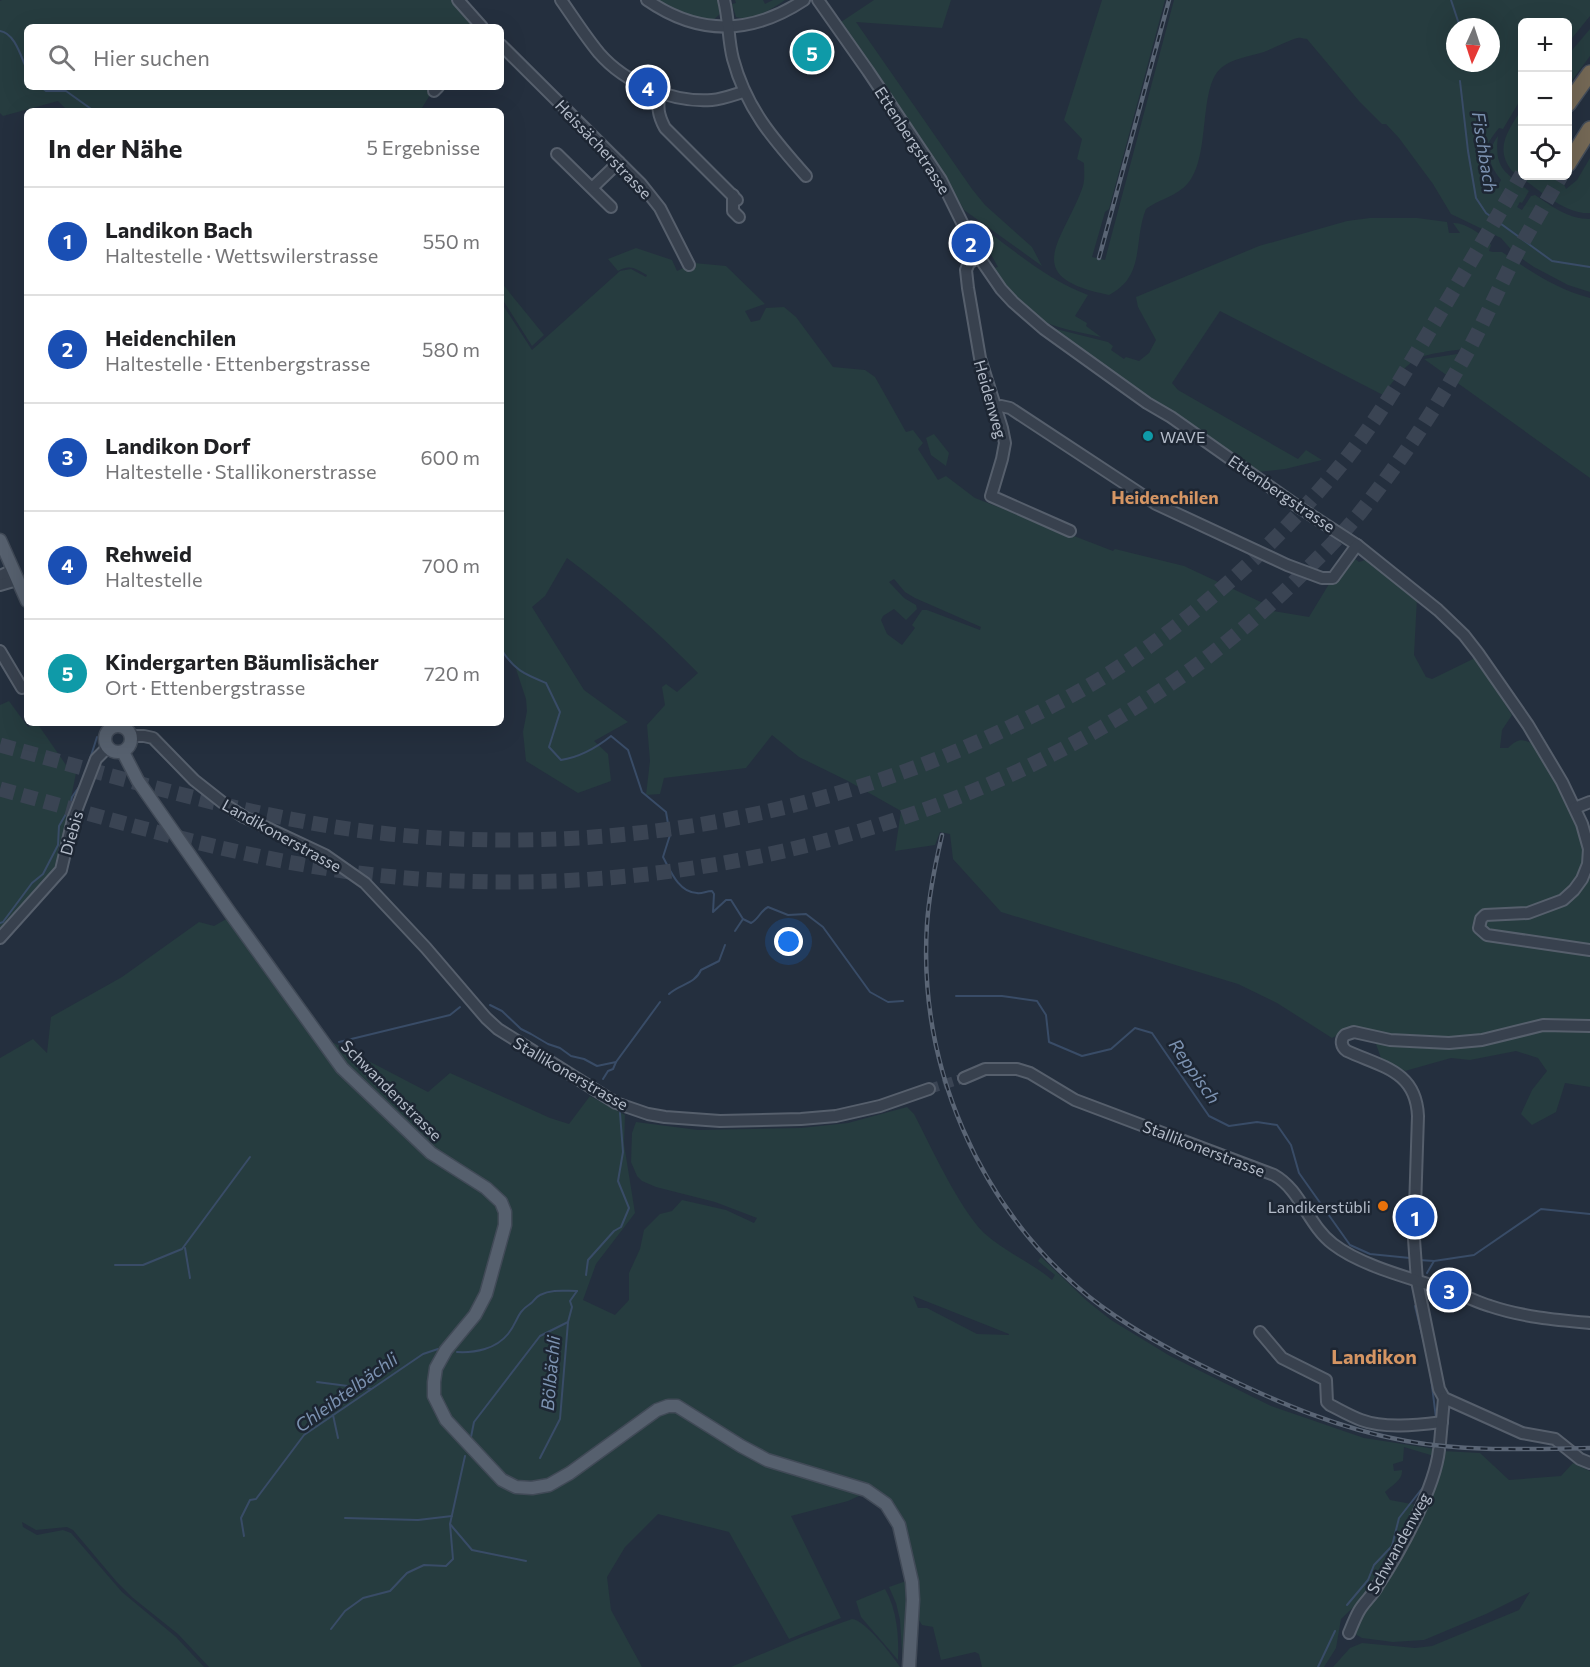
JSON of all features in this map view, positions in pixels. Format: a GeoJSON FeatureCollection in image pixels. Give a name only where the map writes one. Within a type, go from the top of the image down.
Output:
{"type":"FeatureCollection","features":[{"type":"Feature","properties":{"kind":"highway"},"geometry":{"type":"LineString","coordinates":[[1572,98],[1590,73]]}},
{"type":"Feature","properties":{"kind":"highway"},"geometry":{"type":"LineString","coordinates":[[1572,158],[1590,129]]}},
{"type":"Feature","properties":{"kind":"main road"},"geometry":{"type":"LineString","coordinates":[[0,540],[24,594]]}},
{"type":"Feature","properties":{"kind":"main road"},"geometry":{"type":"LineString","coordinates":[[103,726],[121,726],[131,736],[129,747],[123,752],[116,753],[107,748],[103,726]]}},
{"type":"Feature","properties":{"kind":"main road","name":"Schwandenstrasse"},"geometry":{"type":"LineString","coordinates":[[123,752],[138,781],[217,895],[342,1068],[422,1145],[494,1194],[501,1202],[505,1212],[505,1225],[486,1294],[475,1315],[440,1359],[434,1382],[434,1396],[442,1414],[489,1468],[502,1480],[516,1486],[531,1488],[549,1485],[570,1473],[657,1410],[677,1406],[768,1460],[866,1490],[886,1504],[899,1525],[910,1573],[913,1600],[909,1667]]}},
{"type":"Feature","properties":{"kind":"street"},"geometry":{"type":"LineString","coordinates":[[458,0],[479,24]]}},
{"type":"Feature","properties":{"kind":"street"},"geometry":{"type":"LineString","coordinates":[[561,0],[600,54],[629,77],[660,92],[680,98],[720,99],[743,92]]}},
{"type":"Feature","properties":{"kind":"street"},"geometry":{"type":"LineString","coordinates":[[646,0],[664,12],[684,20],[730,28],[778,15],[804,0]]}},
{"type":"Feature","properties":{"kind":"street"},"geometry":{"type":"LineString","coordinates":[[724,0],[730,28],[732,57],[743,92],[764,128],[806,176]]}},
{"type":"Feature","properties":{"kind":"street","name":"Ettenbergstrasse"},"geometry":{"type":"LineString","coordinates":[[818,0],[941,180],[979,257],[1007,295],[1044,329],[1300,508],[1358,545],[1464,634],[1528,725],[1562,782],[1587,837],[1589,849],[1588,864],[1582,879],[1569,895],[1554,904],[1521,914],[1487,915],[1481,919],[1478,926],[1487,935],[1590,950]]}},
{"type":"Feature","properties":{"kind":"street","name":"Heissächerstrasse"},"geometry":{"type":"LineString","coordinates":[[504,48],[641,184],[672,228],[689,265]]}},
{"type":"Feature","properties":{"kind":"street"},"geometry":{"type":"LineString","coordinates":[[660,92],[657,104],[659,116],[665,128],[735,198],[733,211],[739,217]]}},
{"type":"Feature","properties":{"kind":"street"},"geometry":{"type":"LineString","coordinates":[[557,154],[611,207]]}},
{"type":"Feature","properties":{"kind":"street"},"geometry":{"type":"LineString","coordinates":[[592,188],[619,162]]}},
{"type":"Feature","properties":{"kind":"street","name":"Heidenweg"},"geometry":{"type":"LineString","coordinates":[[979,257],[969,263],[966,270],[968,288],[980,358],[1005,443],[991,496],[1070,531]]}},
{"type":"Feature","properties":{"kind":"street"},"geometry":{"type":"LineString","coordinates":[[995,408],[1001,406],[1010,408],[1156,504],[1287,565],[1327,579],[1334,578],[1358,545]]}},
{"type":"Feature","properties":{"kind":"street"},"geometry":{"type":"LineString","coordinates":[[0,576],[15,575]]}},
{"type":"Feature","properties":{"kind":"street"},"geometry":{"type":"LineString","coordinates":[[0,585],[15,575]]}},
{"type":"Feature","properties":{"kind":"street"},"geometry":{"type":"LineString","coordinates":[[0,651],[22,688]]}},
{"type":"Feature","properties":{"kind":"street","name":"Landikonerstrasse"},"geometry":{"type":"LineString","coordinates":[[131,736],[153,738],[194,780],[227,806],[244,817],[325,855],[364,883],[498,1029]]}},
{"type":"Feature","properties":{"kind":"street","name":"Diebis"},"geometry":{"type":"LineString","coordinates":[[0,938],[61,870],[73,819],[96,759],[107,748]]}},
{"type":"Feature","properties":{"kind":"street"},"geometry":{"type":"LineString","coordinates":[[1575,808],[1590,802]]}},
{"type":"Feature","properties":{"kind":"street"},"geometry":{"type":"LineString","coordinates":[[1590,1026],[1543,1025],[1482,1040],[1449,1043],[1390,1040],[1354,1032],[1347,1033],[1343,1037],[1342,1044],[1344,1049],[1401,1077],[1411,1087],[1416,1097],[1418,1116],[1415,1266],[1439,1389],[1444,1398],[1522,1432],[1555,1439],[1580,1459],[1590,1463]]}},
{"type":"Feature","properties":{"kind":"street","name":"Stallikonerstrasse"},"geometry":{"type":"LineString","coordinates":[[498,1029],[616,1103],[648,1114],[674,1119],[720,1121],[836,1116],[880,1106],[929,1089]]}},
{"type":"Feature","properties":{"kind":"street","name":"Stallikonerstrasse"},"geometry":{"type":"LineString","coordinates":[[964,1078],[986,1069],[1017,1069],[1030,1074],[1075,1100],[1282,1179],[1323,1235],[1345,1252],[1417,1281],[1507,1311],[1590,1323]]}},
{"type":"Feature","properties":{"kind":"street"},"geometry":{"type":"LineString","coordinates":[[1260,1332],[1282,1358],[1326,1380],[1327,1402],[1341,1410],[1362,1420],[1381,1424],[1418,1425],[1442,1422]]}},
{"type":"Feature","properties":{"kind":"street","name":"Schwandenweg"},"geometry":{"type":"LineString","coordinates":[[1349,1633],[1359,1611],[1378,1587],[1398,1551],[1433,1479],[1444,1398]]}},
{"type":"Feature","properties":{"kind":"green space"},"geometry":{"type":"Polygon","coordinates":[[[452,0],[473,24],[24,24],[24,90],[433,90],[422,108],[65,108],[58,101],[24,108],[24,110],[3,116],[0,113],[0,1],[452,0]]]}},
{"type":"Feature","properties":{"kind":"green space"},"geometry":{"type":"Polygon","coordinates":[[[653,0],[718,0],[720,14],[712,21],[684,16],[653,0]]]}},
{"type":"Feature","properties":{"kind":"green space"},"geometry":{"type":"Polygon","coordinates":[[[735,0],[763,0],[765,4],[773,0],[785,0],[762,14],[742,18],[736,17],[732,4],[736,3],[735,0]]]}},
{"type":"Feature","properties":{"kind":"green space"},"geometry":{"type":"Polygon","coordinates":[[[874,0],[951,0],[942,28],[856,22],[972,189],[985,205],[1032,247],[1042,266],[964,210],[841,22],[874,0]]]}},
{"type":"Feature","properties":{"kind":"green space"},"geometry":{"type":"Polygon","coordinates":[[[1102,0],[1165,0],[1109,209],[1105,212],[1092,257],[1105,260],[1174,0],[1590,0],[1590,16],[1572,38],[1572,18],[1518,18],[1518,104],[1503,129],[1499,128],[1490,140],[1485,151],[1484,163],[1489,181],[1497,188],[1501,180],[1491,164],[1490,154],[1498,136],[1498,156],[1503,169],[1529,191],[1517,207],[1522,210],[1531,196],[1535,195],[1568,215],[1590,219],[1590,292],[1568,285],[1534,267],[1515,254],[1501,238],[1451,214],[1433,184],[1399,138],[1359,101],[1307,39],[1291,40],[1264,52],[1235,60],[1221,68],[1214,77],[1207,104],[1197,167],[1187,185],[1146,209],[1134,268],[1121,287],[1109,295],[1081,287],[1063,278],[1055,267],[1054,254],[1083,186],[1084,163],[1077,159],[1082,139],[1064,120],[1102,0]]]}},
{"type":"Feature","properties":{"kind":"green space"},"geometry":{"type":"Polygon","coordinates":[[[1590,29],[1590,56],[1572,81],[1572,72],[1572,50],[1590,29]]]}},
{"type":"Feature","properties":{"kind":"green space"},"geometry":{"type":"Polygon","coordinates":[[[1518,115],[1518,175],[1506,162],[1504,154],[1505,138],[1518,115]]]}},
{"type":"Feature","properties":{"kind":"green space"},"geometry":{"type":"Polygon","coordinates":[[[1590,158],[1590,213],[1570,209],[1525,180],[1562,180],[1566,189],[1577,180],[1590,158]]]}},
{"type":"Feature","properties":{"kind":"green space"},"geometry":{"type":"Polygon","coordinates":[[[1370,218],[1417,218],[1447,222],[1449,233],[1460,233],[1453,223],[1458,223],[1484,237],[1491,245],[1489,251],[1502,252],[1533,273],[1590,298],[1590,478],[1424,359],[1464,353],[1463,349],[1425,356],[1416,360],[1401,372],[1383,395],[1220,311],[1172,383],[1178,390],[1298,459],[1306,450],[1322,460],[1285,469],[1258,472],[1054,330],[1108,342],[1113,346],[1111,350],[1124,359],[1126,357],[1139,361],[1149,353],[1156,340],[1138,307],[1136,297],[1259,246],[1347,221],[1370,218]]]}},
{"type":"Feature","properties":{"kind":"green space"},"geometry":{"type":"Polygon","coordinates":[[[976,225],[986,230],[982,236],[985,238],[990,233],[1049,276],[1088,295],[1075,316],[1087,323],[1086,326],[1101,337],[1052,325],[1028,310],[998,275],[994,268],[998,267],[978,235],[976,225]]]}},
{"type":"Feature","properties":{"kind":"green space"},"geometry":{"type":"Polygon","coordinates":[[[636,248],[672,260],[677,271],[694,263],[726,266],[765,304],[745,311],[751,322],[760,320],[766,308],[784,307],[796,317],[833,367],[865,370],[875,377],[906,432],[913,430],[923,443],[918,449],[938,480],[946,476],[975,498],[1113,551],[1115,549],[1184,566],[1263,603],[1261,609],[1309,617],[1329,584],[1339,578],[1354,558],[1359,562],[1365,560],[1417,598],[1414,655],[1426,677],[1432,679],[1475,658],[1512,715],[1502,730],[1500,748],[1508,748],[1520,740],[1533,744],[1564,795],[1577,823],[1583,854],[1577,874],[1589,879],[1590,877],[1590,1087],[1565,1083],[1556,1112],[1532,1125],[1521,1114],[1532,1090],[1547,1071],[1538,1058],[1516,1051],[1470,1060],[1451,1058],[1405,1071],[1381,1058],[1373,1036],[1343,1032],[1332,1038],[1277,1003],[1238,984],[1001,912],[953,859],[950,834],[940,832],[935,845],[895,851],[901,811],[799,757],[772,735],[746,768],[664,778],[660,794],[646,795],[650,761],[647,725],[665,705],[662,687],[666,684],[677,692],[698,673],[635,613],[567,558],[545,596],[532,607],[584,690],[628,722],[594,741],[608,754],[611,781],[578,793],[526,761],[523,732],[527,711],[526,699],[515,666],[504,655],[504,307],[532,350],[620,271],[631,269],[646,277],[647,275],[630,268],[618,271],[608,259],[636,248]],[[894,579],[889,582],[904,598],[916,605],[917,609],[906,620],[894,609],[881,620],[887,634],[902,645],[915,628],[912,625],[922,610],[980,630],[981,627],[905,592],[894,579]]]}},
{"type":"Feature","properties":{"kind":"green space"},"geometry":{"type":"Polygon","coordinates":[[[504,286],[544,335],[532,346],[504,302],[504,286]]]}},
{"type":"Feature","properties":{"kind":"green space"},"geometry":{"type":"Polygon","coordinates":[[[934,434],[949,453],[946,466],[931,455],[926,438],[934,434]]]}},
{"type":"Feature","properties":{"kind":"green space"},"geometry":{"type":"Polygon","coordinates":[[[9,701],[24,722],[24,726],[39,726],[66,765],[76,773],[56,874],[0,932],[0,705],[9,701]]]}},
{"type":"Feature","properties":{"kind":"green space"},"geometry":{"type":"Polygon","coordinates":[[[228,918],[324,1049],[334,1043],[428,1092],[450,1073],[550,1118],[569,1124],[590,1096],[625,1115],[624,1144],[635,1213],[596,1264],[583,1300],[615,1315],[629,1300],[629,1273],[640,1249],[644,1230],[660,1214],[672,1211],[682,1200],[726,1210],[754,1223],[757,1218],[715,1202],[656,1187],[642,1181],[637,1176],[631,1162],[632,1133],[636,1122],[698,1130],[801,1128],[848,1123],[907,1107],[914,1114],[955,1193],[984,1233],[1052,1280],[1055,1275],[1038,1261],[1041,1257],[1087,1301],[1111,1320],[1170,1356],[1271,1406],[1364,1438],[1435,1449],[1434,1456],[1404,1447],[1403,1461],[1393,1464],[1394,1471],[1402,1470],[1402,1474],[1399,1480],[1385,1492],[1390,1500],[1417,1505],[1390,1558],[1367,1594],[1341,1619],[1336,1648],[1324,1667],[982,1667],[979,1654],[975,1652],[941,1660],[933,1627],[922,1625],[917,1617],[912,1563],[874,1489],[848,1501],[791,1516],[841,1618],[789,1639],[729,1532],[658,1514],[625,1547],[607,1577],[611,1610],[642,1667],[209,1667],[178,1634],[133,1598],[116,1581],[73,1530],[67,1527],[36,1530],[22,1522],[23,1527],[37,1535],[63,1530],[71,1533],[122,1592],[176,1637],[204,1667],[0,1667],[0,1058],[33,1039],[47,1053],[51,1017],[122,977],[199,922],[214,926],[228,918]],[[913,1296],[918,1308],[927,1308],[977,1334],[1009,1334],[913,1296]]]}},
{"type":"Feature","properties":{"kind":"green space"},"geometry":{"type":"Polygon","coordinates":[[[1442,1451],[1480,1453],[1509,1480],[1561,1476],[1573,1463],[1590,1471],[1590,1667],[1333,1667],[1350,1648],[1362,1643],[1415,1648],[1432,1646],[1519,1610],[1530,1592],[1486,1614],[1424,1640],[1393,1642],[1362,1638],[1355,1634],[1354,1627],[1375,1596],[1442,1451]]]}},
{"type":"Feature","properties":{"kind":"green space"},"geometry":{"type":"Polygon","coordinates":[[[906,1581],[903,1666],[900,1620],[889,1587],[906,1581]]]}},
{"type":"Feature","properties":{"kind":"green space"},"geometry":{"type":"Polygon","coordinates":[[[885,1589],[896,1623],[898,1660],[861,1617],[856,1601],[885,1589]]]}},
{"type":"Feature","properties":{"kind":"green space"},"geometry":{"type":"Polygon","coordinates":[[[852,1619],[871,1631],[900,1667],[731,1667],[802,1637],[852,1619]]]}},
{"type":"Feature","properties":{"kind":"waterway","name":"Fischbach"},"geometry":{"type":"LineString","coordinates":[[1451,0],[1457,18]]}},
{"type":"Feature","properties":{"kind":"waterway","name":"Reppisch"},"geometry":{"type":"LineString","coordinates":[[0,31],[14,41],[24,62]]}},
{"type":"Feature","properties":{"kind":"waterway","name":"Fischbach"},"geometry":{"type":"LineString","coordinates":[[1460,81],[1476,198],[1486,213],[1552,261],[1590,267]]}},
{"type":"Feature","properties":{"kind":"waterway","name":"Reppisch"},"geometry":{"type":"LineString","coordinates":[[45,90],[66,91],[90,108]]}},
{"type":"Feature","properties":{"kind":"waterway","name":"Reppisch"},"geometry":{"type":"LineString","coordinates":[[504,653],[520,671],[546,683],[560,712],[549,747],[561,760],[588,751],[611,736],[628,750],[642,792],[666,812],[670,835],[663,857],[680,885],[691,892],[712,891],[714,894],[713,912],[726,900],[731,900],[743,919],[751,923],[768,907],[788,915],[806,914],[823,927],[870,992],[888,1002],[903,1001]]}},
{"type":"Feature","properties":{"kind":"waterway"},"geometry":{"type":"LineString","coordinates":[[89,762],[97,737]]}},
{"type":"Feature","properties":{"kind":"waterway"},"geometry":{"type":"LineString","coordinates":[[0,923],[32,883],[43,874],[58,845],[59,826],[70,807],[72,797],[81,784]]}},
{"type":"Feature","properties":{"kind":"waterway"},"geometry":{"type":"LineString","coordinates":[[735,931],[743,919]]}},
{"type":"Feature","properties":{"kind":"waterway"},"geometry":{"type":"LineString","coordinates":[[669,994],[691,981],[701,970],[719,961],[725,945]]}},
{"type":"Feature","properties":{"kind":"waterway","name":"Reppisch"},"geometry":{"type":"LineString","coordinates":[[956,996],[1002,996],[1037,1001],[1046,1015],[1049,1042],[1082,1056],[1111,1049],[1135,1028],[1152,1033],[1209,1116],[1229,1126],[1257,1122],[1277,1125],[1291,1145],[1299,1173],[1350,1245],[1370,1254],[1410,1258]]}},
{"type":"Feature","properties":{"kind":"waterway"},"geometry":{"type":"LineString","coordinates":[[490,1005],[502,1011],[521,1029],[560,1048],[571,1056],[584,1059],[597,1066],[616,1062],[660,1002]]}},
{"type":"Feature","properties":{"kind":"waterway"},"geometry":{"type":"LineString","coordinates":[[339,1042],[450,1015],[460,1007]]}},
{"type":"Feature","properties":{"kind":"waterway"},"geometry":{"type":"LineString","coordinates":[[603,1079],[608,1071],[613,1069],[616,1062]]}},
{"type":"Feature","properties":{"kind":"waterway"},"geometry":{"type":"LineString","coordinates":[[586,1275],[588,1260],[614,1231],[621,1227],[629,1208],[618,1181],[623,1152],[620,1113]]}},
{"type":"Feature","properties":{"kind":"waterway"},"geometry":{"type":"LineString","coordinates":[[115,1265],[143,1265],[182,1249],[250,1157]]}},
{"type":"Feature","properties":{"kind":"waterway","name":"Reppisch"},"geometry":{"type":"LineString","coordinates":[[1419,1260],[1434,1261],[1474,1255],[1541,1209],[1590,1214]]}},
{"type":"Feature","properties":{"kind":"waterway"},"geometry":{"type":"LineString","coordinates":[[185,1248],[190,1278]]}},
{"type":"Feature","properties":{"kind":"waterway"},"geometry":{"type":"LineString","coordinates":[[1427,1273],[1434,1261]]}},
{"type":"Feature","properties":{"kind":"waterway","name":"Chleibtelbächli"},"geometry":{"type":"LineString","coordinates":[[457,1352],[478,1351],[491,1347],[503,1339],[525,1307],[540,1295],[554,1291],[577,1291]]}},
{"type":"Feature","properties":{"kind":"waterway"},"geometry":{"type":"LineString","coordinates":[[471,1437],[474,1422],[540,1336],[568,1322],[572,1307],[570,1301],[577,1291]]}},
{"type":"Feature","properties":{"kind":"waterway"},"geometry":{"type":"LineString","coordinates":[[1415,1306],[1427,1355]]}},
{"type":"Feature","properties":{"kind":"waterway","name":"Bölbächli"},"geometry":{"type":"LineString","coordinates":[[540,1458],[560,1419],[568,1322]]}},
{"type":"Feature","properties":{"kind":"waterway","name":"Chleibtelbächli"},"geometry":{"type":"LineString","coordinates":[[244,1536],[241,1518],[250,1500],[256,1499],[304,1435],[423,1354],[438,1349]]}},
{"type":"Feature","properties":{"kind":"waterway"},"geometry":{"type":"LineString","coordinates":[[1430,1370],[1436,1418]]}},
{"type":"Feature","properties":{"kind":"waterway"},"geometry":{"type":"LineString","coordinates":[[317,1382],[371,1389]]}},
{"type":"Feature","properties":{"kind":"waterway"},"geometry":{"type":"LineString","coordinates":[[333,1415],[338,1438]]}},
{"type":"Feature","properties":{"kind":"waterway"},"geometry":{"type":"LineString","coordinates":[[465,1456],[450,1524],[472,1550],[526,1561]]}},
{"type":"Feature","properties":{"kind":"waterway"},"geometry":{"type":"LineString","coordinates":[[1347,1605],[1368,1580],[1374,1565],[1392,1546],[1399,1518],[1424,1486]]}},
{"type":"Feature","properties":{"kind":"waterway"},"geometry":{"type":"LineString","coordinates":[[345,1518],[418,1520],[452,1516]]}},
{"type":"Feature","properties":{"kind":"waterway"},"geometry":{"type":"LineString","coordinates":[[331,1629],[345,1611],[363,1598],[390,1591],[407,1573],[424,1565],[446,1566],[453,1559],[450,1524]]}},
{"type":"Feature","properties":{"kind":"waterway"},"geometry":{"type":"LineString","coordinates":[[1318,1667],[1335,1631]]}},
{"type":"Feature","properties":{"kind":"tunnel"},"geometry":{"type":"LineString","coordinates":[[0,745],[145,785],[291,819],[389,834],[470,839],[552,839],[634,833],[715,822],[795,805],[873,782],[950,754],[1048,708],[1119,667],[1150,646],[1209,600],[1291,522],[1353,450],[1376,417],[1518,180]]}},
{"type":"Feature","properties":{"kind":"tunnel"},"geometry":{"type":"LineString","coordinates":[[0,789],[186,840],[327,869],[375,875],[498,882],[623,877],[746,859],[868,829],[985,786],[1097,731],[1200,663],[1294,582],[1335,540],[1388,477],[1440,399],[1471,345],[1519,249],[1559,180]]}},
{"type":"Feature","properties":{"kind":"tunnel"},"geometry":{"type":"LineString","coordinates":[[929,1089],[964,1078]]}},
{"type":"Feature","properties":{"kind":"railway"},"geometry":{"type":"LineString","coordinates":[[1099,258],[1169,0]]}},
{"type":"Feature","properties":{"kind":"railway"},"geometry":{"type":"LineString","coordinates":[[942,835],[928,913],[927,977],[933,1029],[945,1080],[963,1129],[986,1176],[1015,1220],[1049,1260],[1088,1296],[1151,1339],[1287,1405],[1357,1430],[1406,1441],[1452,1447],[1590,1448]]}},
{"type":"Feature","properties":{"kind":"place","name":"Kindergarten Bäumlisächer"},"geometry":{"type":"Point","coordinates":[812,52]}},
{"type":"Feature","properties":{"kind":"place","name":"Rehweid"},"geometry":{"type":"Point","coordinates":[648,87]}},
{"type":"Feature","properties":{"kind":"place","name":"Heidenchilen"},"geometry":{"type":"Point","coordinates":[971,243]}},
{"type":"Feature","properties":{"kind":"place","name":"WAVE"},"geometry":{"type":"Point","coordinates":[1148,436]}},
{"type":"Feature","properties":{"kind":"place","name":"Landikerstübli"},"geometry":{"type":"Point","coordinates":[1383,1206]}},
{"type":"Feature","properties":{"kind":"place","name":"Landikon Bach"},"geometry":{"type":"Point","coordinates":[1415,1217]}},
{"type":"Feature","properties":{"kind":"place","name":"Landikon Dorf"},"geometry":{"type":"Point","coordinates":[1449,1290]}},
{"type":"Feature","properties":{"kind":"district","name":"Heidenchilen"},"geometry":{"type":"Point","coordinates":[1165,497]}},
{"type":"Feature","properties":{"kind":"district","name":"Landikon"},"geometry":{"type":"Point","coordinates":[1374,1356]}}]}
